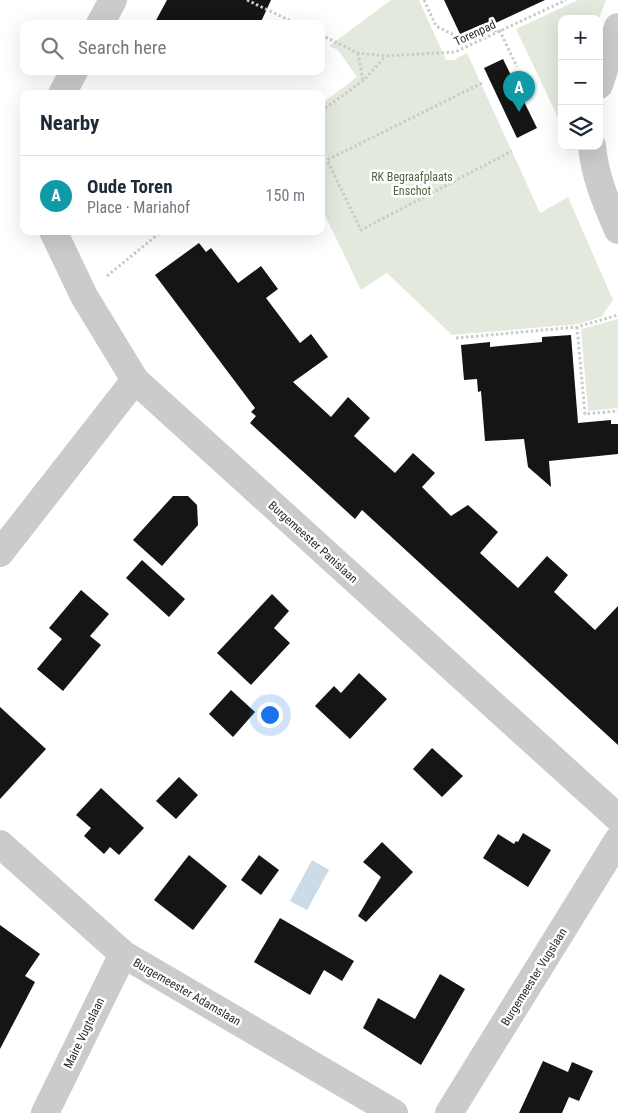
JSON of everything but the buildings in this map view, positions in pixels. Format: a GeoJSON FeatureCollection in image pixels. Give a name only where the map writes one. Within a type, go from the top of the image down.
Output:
{"type":"FeatureCollection","features":[{"type":"Feature","properties":{"kind":"street"},"geometry":{"type":"LineString","coordinates":[[102,20],[112,0]]}},
{"type":"Feature","properties":{"kind":"street"},"geometry":{"type":"LineString","coordinates":[[603,73],[618,28]]}},
{"type":"Feature","properties":{"kind":"street"},"geometry":{"type":"LineString","coordinates":[[64,90],[72,75]]}},
{"type":"Feature","properties":{"kind":"street"},"geometry":{"type":"LineString","coordinates":[[592,150],[594,168],[600,188],[618,230]]}},
{"type":"Feature","properties":{"kind":"street","name":"Burgemeester Panislaan"},"geometry":{"type":"LineString","coordinates":[[55,235],[84,296],[135,380],[618,818]]}},
{"type":"Feature","properties":{"kind":"street"},"geometry":{"type":"LineString","coordinates":[[0,553],[135,380]]}},
{"type":"Feature","properties":{"kind":"street","name":"Burgemeester Vugslaan"},"geometry":{"type":"LineString","coordinates":[[449,1113],[618,840]]}},
{"type":"Feature","properties":{"kind":"street","name":"Burgemeester Adamslaan"},"geometry":{"type":"LineString","coordinates":[[0,844],[123,954],[394,1113]]}},
{"type":"Feature","properties":{"kind":"street","name":"Maire Vugtslaan"},"geometry":{"type":"LineString","coordinates":[[45,1113],[123,954]]}},
{"type":"Feature","properties":{"kind":"path"},"geometry":{"type":"LineString","coordinates":[[247,0],[289,20]]}},
{"type":"Feature","properties":{"kind":"path"},"geometry":{"type":"LineString","coordinates":[[424,0],[436,26],[458,37],[490,30],[500,31],[517,67]]}},
{"type":"Feature","properties":{"kind":"path","name":"Torenpad"},"geometry":{"type":"LineString","coordinates":[[325,37],[358,53],[385,56],[455,52],[566,0]]}},
{"type":"Feature","properties":{"kind":"path"},"geometry":{"type":"LineString","coordinates":[[358,53],[363,81]]}},
{"type":"Feature","properties":{"kind":"path"},"geometry":{"type":"LineString","coordinates":[[325,108],[363,81],[385,56]]}},
{"type":"Feature","properties":{"kind":"path"},"geometry":{"type":"LineString","coordinates":[[482,83],[327,160],[361,230],[512,151]]}},
{"type":"Feature","properties":{"kind":"path"},"geometry":{"type":"LineString","coordinates":[[84,296],[157,235]]}},
{"type":"Feature","properties":{"kind":"path"},"geometry":{"type":"LineString","coordinates":[[456,338],[577,327],[618,315]]}},
{"type":"Feature","properties":{"kind":"path"},"geometry":{"type":"LineString","coordinates":[[577,327],[585,414],[618,411]]}},
{"type":"Feature","properties":{"kind":"green space","name":"RK Begraafplaats Enschot"},"geometry":{"type":"Polygon","coordinates":[[[391,0],[419,0],[446,60],[454,60],[467,53],[540,213],[568,197],[613,300],[601,317],[579,324],[452,335],[387,273],[361,290],[325,215],[325,101],[357,77],[338,50],[329,46],[391,0]]]}},
{"type":"Feature","properties":{"kind":"green space"},"geometry":{"type":"Polygon","coordinates":[[[578,0],[606,0],[600,15],[558,15],[558,118],[516,29],[578,0]]]}},
{"type":"Feature","properties":{"kind":"green space"},"geometry":{"type":"Polygon","coordinates":[[[618,319],[618,408],[588,411],[581,329],[618,319]]]}},
{"type":"Feature","properties":{"kind":"water"},"geometry":{"type":"Polygon","coordinates":[[[312,860],[329,870],[307,910],[290,901],[312,860]]]}},
{"type":"Feature","properties":{"kind":"place","name":"Oude Toren"},"geometry":{"type":"Point","coordinates":[519,112]}}]}
